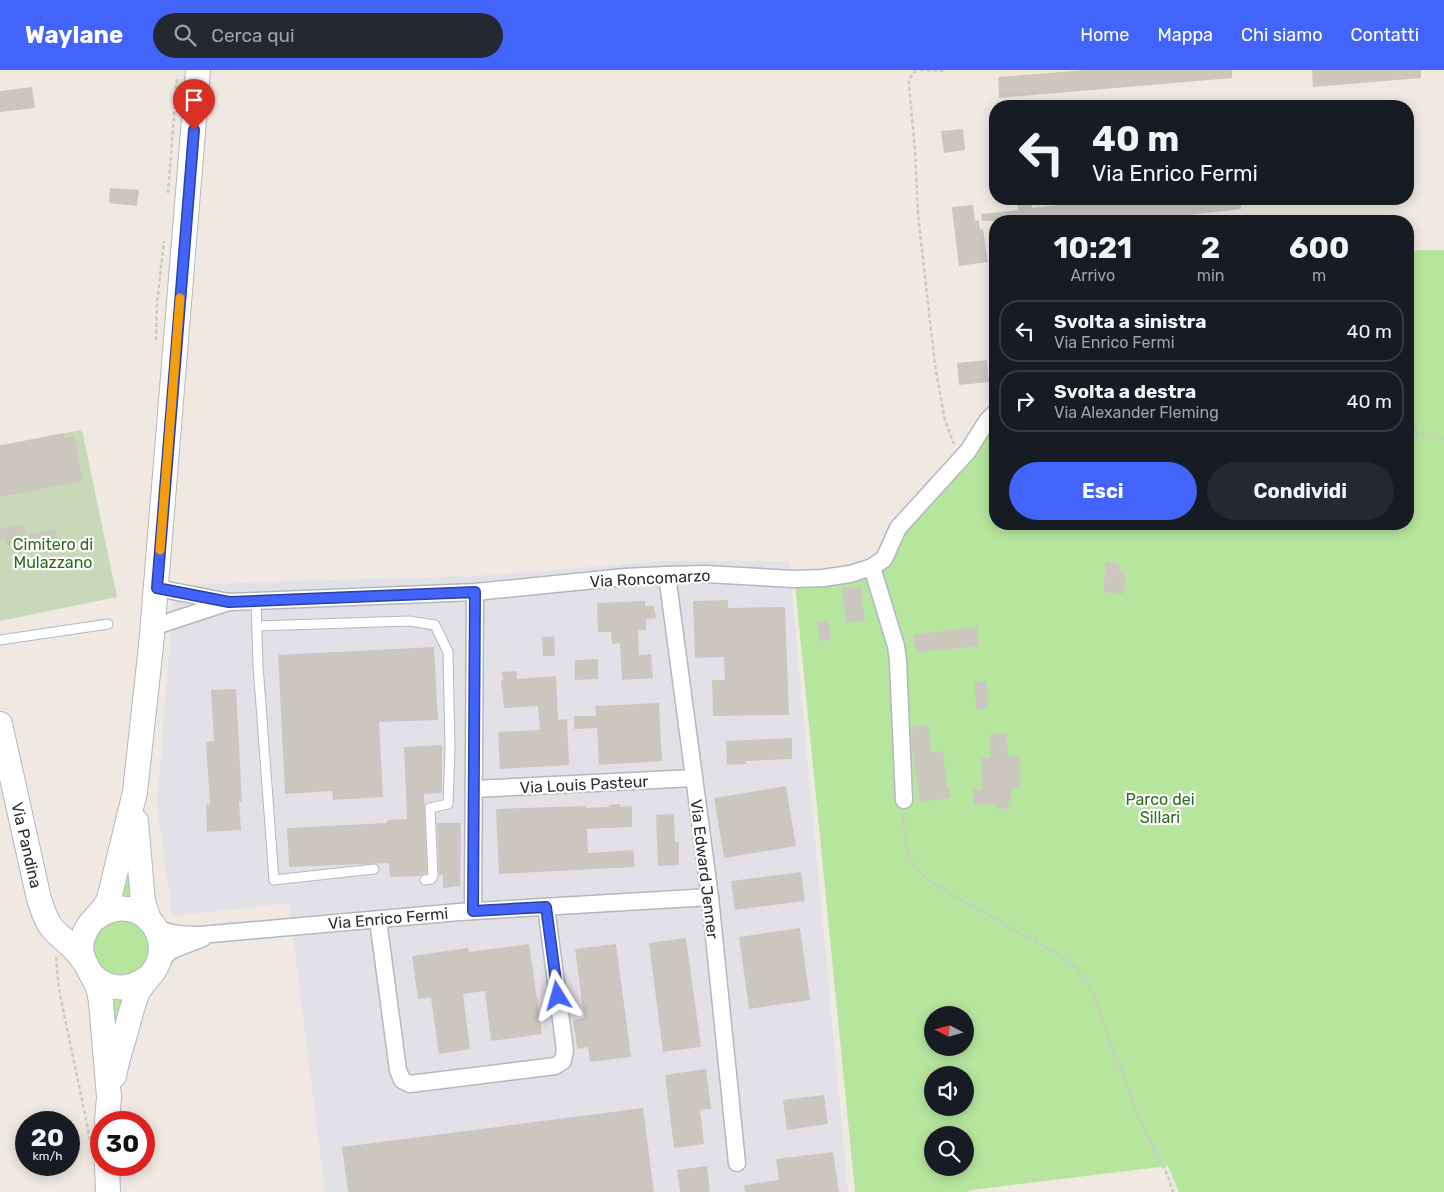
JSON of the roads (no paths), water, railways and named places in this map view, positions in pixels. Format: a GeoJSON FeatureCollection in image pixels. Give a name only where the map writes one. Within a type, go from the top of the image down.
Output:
{"type":"FeatureCollection","features":[{"type":"Feature","properties":{"kind":"street"},"geometry":{"type":"LineString","coordinates":[[108,1111],[109,1097],[101,1002],[98,987],[88,967],[82,942],[86,929],[105,908],[109,899],[134,792],[157,588],[198,70]]}},
{"type":"Feature","properties":{"kind":"street"},"geometry":{"type":"LineString","coordinates":[[904,800],[896,646],[872,568],[884,559],[898,528],[968,450],[989,418]]}},
{"type":"Feature","properties":{"kind":"street","name":"Via Roncomarzo"},"geometry":{"type":"LineString","coordinates":[[157,588],[229,602],[475,592],[625,577],[706,574],[794,579],[823,578],[872,568]]}},
{"type":"Feature","properties":{"kind":"street","name":"Via Edward Jenner"},"geometry":{"type":"LineString","coordinates":[[667,576],[710,897],[737,1163]]}},
{"type":"Feature","properties":{"kind":"street"},"geometry":{"type":"LineString","coordinates":[[473,911],[475,592]]}},
{"type":"Feature","properties":{"kind":"street","name":"Via Roncomarzo"},"geometry":{"type":"LineString","coordinates":[[153,627],[229,602]]}},
{"type":"Feature","properties":{"kind":"street","name":"Via Pandina"},"geometry":{"type":"LineString","coordinates":[[0,724],[42,906],[51,927],[75,948],[88,967]]}},
{"type":"Feature","properties":{"kind":"street","name":"Via Louis Pasteur"},"geometry":{"type":"LineString","coordinates":[[474,789],[694,778]]}},
{"type":"Feature","properties":{"kind":"street"},"geometry":{"type":"LineString","coordinates":[[109,1097],[135,999],[139,989],[152,972],[160,957],[161,946],[160,937],[144,908],[134,792]]}},
{"type":"Feature","properties":{"kind":"street","name":"Via Enrico Fermi"},"geometry":{"type":"LineString","coordinates":[[151,922],[162,930],[176,934],[217,934],[473,911],[710,897]]}},
{"type":"Feature","properties":{"kind":"street","name":"Via Pandina"},"geometry":{"type":"LineString","coordinates":[[42,906],[54,916],[63,919],[76,922],[94,919]]}},
{"type":"Feature","properties":{"kind":"street"},"geometry":{"type":"LineString","coordinates":[[378,920],[398,1070],[402,1080],[410,1084],[555,1066],[563,1061],[565,1050],[546,907]]}},
{"type":"Feature","properties":{"kind":"street"},"geometry":{"type":"LineString","coordinates":[[94,919],[109,910],[125,909],[138,912],[151,922]]}},
{"type":"Feature","properties":{"kind":"street","name":"Via Enrico Fermi"},"geometry":{"type":"LineString","coordinates":[[152,972],[165,956],[177,947],[217,934]]}},
{"type":"Feature","properties":{"kind":"street"},"geometry":{"type":"LineString","coordinates":[[88,967],[104,984],[120,988],[137,985],[152,972]]}},
{"type":"Feature","properties":{"kind":"street"},"geometry":{"type":"LineString","coordinates":[[104,1176],[108,1192]]}},
{"type":"Feature","properties":{"kind":"lane"},"geometry":{"type":"LineString","coordinates":[[256,601],[274,880],[374,869]]}},
{"type":"Feature","properties":{"kind":"lane"},"geometry":{"type":"LineString","coordinates":[[257,626],[409,621],[435,625],[448,652],[449,785],[448,804],[430,808],[433,876],[431,879],[425,880]]}},
{"type":"Feature","properties":{"kind":"lane"},"geometry":{"type":"LineString","coordinates":[[0,640],[108,624]]}},
{"type":"Feature","properties":{"kind":"park label","name":"Cimitero di Mulazzano"},"geometry":{"type":"Point","coordinates":[53,553]}},
{"type":"Feature","properties":{"kind":"park label","name":"Parco dei Sillari"},"geometry":{"type":"Point","coordinates":[1160,808]}}]}
